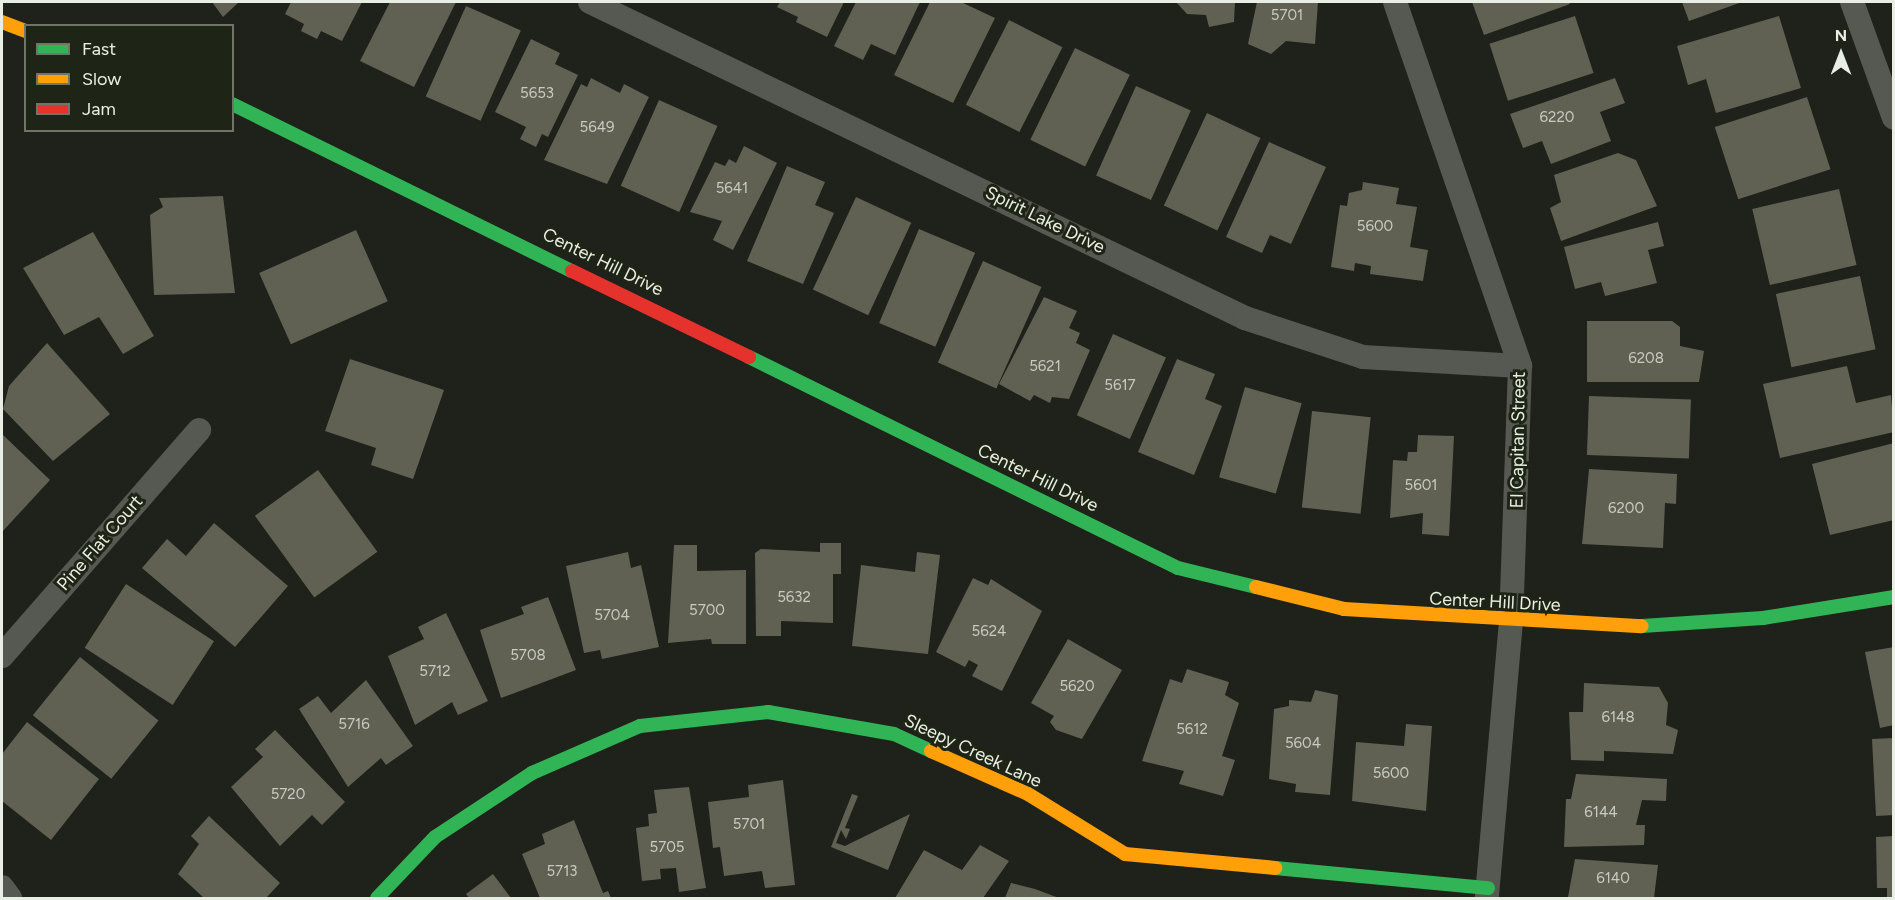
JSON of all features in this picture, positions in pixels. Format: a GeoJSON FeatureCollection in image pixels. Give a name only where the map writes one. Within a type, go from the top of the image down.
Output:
{"type":"FeatureCollection","features":[{"type":"Feature","properties":{"kind":"street","name":"Spirit Lake Drive"},"geometry":{"type":"LineString","coordinates":[[590,2],[1245,318],[1363,357],[1520,366]]}},
{"type":"Feature","properties":{"kind":"street","name":"El Capitan Street"},"geometry":{"type":"LineString","coordinates":[[1395,2],[1520,366],[1511,621],[1488,893]]}},
{"type":"Feature","properties":{"kind":"street"},"geometry":{"type":"LineString","coordinates":[[1852,2],[1893,118]]}},
{"type":"Feature","properties":{"kind":"street"},"geometry":{"type":"LineString","coordinates":[[2,22],[24,30]]}},
{"type":"Feature","properties":{"kind":"street","name":"Center Hill Drive"},"geometry":{"type":"LineString","coordinates":[[234,105],[405,184],[1178,568],[1344,609],[1634,627],[1763,618],[1893,597]]}},
{"type":"Feature","properties":{"kind":"street","name":"Pine Flat Court"},"geometry":{"type":"LineString","coordinates":[[2,656],[199,430]]}},
{"type":"Feature","properties":{"kind":"street","name":"Sleepy Creek Lane"},"geometry":{"type":"LineString","coordinates":[[377,898],[435,837],[532,773],[640,726],[768,712],[894,734],[1028,794],[1125,854],[1488,893]]}},
{"type":"Feature","properties":{"kind":"street"},"geometry":{"type":"LineString","coordinates":[[2,887],[10,898]]}},
{"type":"Feature","properties":{"kind":"building"},"geometry":{"type":"Polygon","coordinates":[[[212,2],[239,2],[223,17],[212,2]]]}},
{"type":"Feature","properties":{"kind":"building"},"geometry":{"type":"Polygon","coordinates":[[[291,2],[362,2],[342,41],[321,31],[317,39],[301,31],[304,24],[285,14],[291,2]]]}},
{"type":"Feature","properties":{"kind":"building"},"geometry":{"type":"Polygon","coordinates":[[[390,2],[456,2],[414,87],[360,61],[390,2]]]}},
{"type":"Feature","properties":{"kind":"building"},"geometry":{"type":"Polygon","coordinates":[[[780,2],[844,2],[827,37],[796,22],[798,17],[777,7],[780,2]]]}},
{"type":"Feature","properties":{"kind":"building"},"geometry":{"type":"Polygon","coordinates":[[[856,2],[920,2],[895,55],[871,44],[863,60],[834,46],[856,2]]]}},
{"type":"Feature","properties":{"kind":"building"},"geometry":{"type":"Polygon","coordinates":[[[930,2],[961,2],[995,18],[953,103],[894,75],[930,2]]]}},
{"type":"Feature","properties":{"kind":"building"},"geometry":{"type":"Polygon","coordinates":[[[1176,2],[1235,2],[1234,22],[1209,27],[1206,15],[1187,14],[1176,2]]]}},
{"type":"Feature","properties":{"kind":"building"},"geometry":{"type":"Polygon","coordinates":[[[1257,2],[1318,2],[1315,44],[1286,41],[1271,54],[1248,44],[1257,2]]]}},
{"type":"Feature","properties":{"kind":"building"},"geometry":{"type":"Polygon","coordinates":[[[1472,2],[1569,2],[1570,4],[1484,35],[1472,2]]]}},
{"type":"Feature","properties":{"kind":"building"},"geometry":{"type":"Polygon","coordinates":[[[1682,2],[1742,2],[1689,21],[1682,2]]]}},
{"type":"Feature","properties":{"kind":"building"},"geometry":{"type":"Polygon","coordinates":[[[466,6],[521,30],[481,121],[426,96],[466,6]]]}},
{"type":"Feature","properties":{"kind":"building"},"geometry":{"type":"Polygon","coordinates":[[[1575,16],[1594,73],[1508,101],[1489,44],[1575,16]]]}},
{"type":"Feature","properties":{"kind":"building"},"geometry":{"type":"Polygon","coordinates":[[[1779,16],[1801,88],[1716,113],[1706,79],[1688,85],[1677,46],[1779,16]]]}},
{"type":"Feature","properties":{"kind":"building"},"geometry":{"type":"Polygon","coordinates":[[[1009,20],[1062,47],[1019,132],[966,105],[1009,20]]]}},
{"type":"Feature","properties":{"kind":"building"},"geometry":{"type":"Polygon","coordinates":[[[531,39],[560,53],[555,64],[578,75],[548,137],[542,134],[536,147],[520,139],[526,127],[495,112],[531,39]]]}},
{"type":"Feature","properties":{"kind":"building"},"geometry":{"type":"Polygon","coordinates":[[[1075,48],[1130,75],[1085,166],[1030,140],[1075,48]]]}},
{"type":"Feature","properties":{"kind":"building"},"geometry":{"type":"Polygon","coordinates":[[[591,78],[620,93],[624,84],[649,97],[607,184],[544,160],[581,84],[587,87],[591,78]]]}},
{"type":"Feature","properties":{"kind":"building"},"geometry":{"type":"Polygon","coordinates":[[[1615,78],[1625,103],[1600,112],[1611,141],[1551,164],[1542,141],[1523,148],[1510,114],[1615,78]]]}},
{"type":"Feature","properties":{"kind":"building"},"geometry":{"type":"Polygon","coordinates":[[[1136,86],[1191,110],[1151,200],[1096,176],[1136,86]]]}},
{"type":"Feature","properties":{"kind":"building"},"geometry":{"type":"Polygon","coordinates":[[[1807,97],[1830,169],[1738,199],[1715,127],[1807,97]]]}},
{"type":"Feature","properties":{"kind":"building"},"geometry":{"type":"Polygon","coordinates":[[[659,100],[717,126],[679,212],[621,186],[659,100]]]}},
{"type":"Feature","properties":{"kind":"building"},"geometry":{"type":"Polygon","coordinates":[[[1207,113],[1260,138],[1217,230],[1164,205],[1207,113]]]}},
{"type":"Feature","properties":{"kind":"building"},"geometry":{"type":"Polygon","coordinates":[[[1269,142],[1326,167],[1291,244],[1270,235],[1262,253],[1226,237],[1269,142]]]}},
{"type":"Feature","properties":{"kind":"building"},"geometry":{"type":"Polygon","coordinates":[[[744,146],[777,163],[733,250],[713,240],[722,221],[690,212],[715,162],[725,166],[729,159],[736,163],[744,146]]]}},
{"type":"Feature","properties":{"kind":"building"},"geometry":{"type":"Polygon","coordinates":[[[1618,153],[1636,160],[1657,206],[1561,241],[1550,208],[1561,202],[1554,175],[1618,153]]]}},
{"type":"Feature","properties":{"kind":"building"},"geometry":{"type":"Polygon","coordinates":[[[787,166],[825,182],[815,205],[834,213],[803,284],[747,261],[787,166]]]}},
{"type":"Feature","properties":{"kind":"building"},"geometry":{"type":"Polygon","coordinates":[[[1363,182],[1399,188],[1396,204],[1417,207],[1410,247],[1428,250],[1423,281],[1370,274],[1371,266],[1355,263],[1354,271],[1331,267],[1340,205],[1347,206],[1349,193],[1362,190],[1363,182]]]}},
{"type":"Feature","properties":{"kind":"building"},"geometry":{"type":"Polygon","coordinates":[[[1839,189],[1857,265],[1770,285],[1752,209],[1839,189]]]}},
{"type":"Feature","properties":{"kind":"building"},"geometry":{"type":"Polygon","coordinates":[[[223,196],[235,293],[154,295],[150,215],[163,207],[159,198],[223,196]]]}},
{"type":"Feature","properties":{"kind":"building"},"geometry":{"type":"Polygon","coordinates":[[[856,197],[911,223],[868,315],[813,289],[856,197]]]}},
{"type":"Feature","properties":{"kind":"building"},"geometry":{"type":"Polygon","coordinates":[[[1658,222],[1664,246],[1648,250],[1657,283],[1605,296],[1601,282],[1575,289],[1564,247],[1658,222]]]}},
{"type":"Feature","properties":{"kind":"building"},"geometry":{"type":"Polygon","coordinates":[[[919,229],[975,253],[935,347],[879,323],[919,229]]]}},
{"type":"Feature","properties":{"kind":"building"},"geometry":{"type":"Polygon","coordinates":[[[356,230],[388,301],[291,344],[259,273],[356,230]]]}},
{"type":"Feature","properties":{"kind":"building"},"geometry":{"type":"Polygon","coordinates":[[[93,232],[154,336],[123,354],[99,317],[64,335],[23,268],[93,232]]]}},
{"type":"Feature","properties":{"kind":"building"},"geometry":{"type":"Polygon","coordinates":[[[983,261],[1041,287],[996,388],[938,362],[983,261]]]}},
{"type":"Feature","properties":{"kind":"building"},"geometry":{"type":"Polygon","coordinates":[[[1860,276],[1876,349],[1791,367],[1776,294],[1860,276]]]}},
{"type":"Feature","properties":{"kind":"building"},"geometry":{"type":"Polygon","coordinates":[[[1044,297],[1077,311],[1069,328],[1080,333],[1076,343],[1090,350],[1069,399],[1052,397],[1050,403],[1034,395],[1030,401],[999,384],[1044,297]]]}},
{"type":"Feature","properties":{"kind":"building"},"geometry":{"type":"Polygon","coordinates":[[[1587,321],[1672,321],[1680,327],[1680,346],[1704,351],[1699,382],[1587,382],[1587,321]]]}},
{"type":"Feature","properties":{"kind":"building"},"geometry":{"type":"Polygon","coordinates":[[[1113,334],[1166,358],[1130,439],[1077,415],[1113,334]]]}},
{"type":"Feature","properties":{"kind":"building"},"geometry":{"type":"Polygon","coordinates":[[[47,343],[110,414],[53,461],[3,409],[9,386],[47,343]]]}},
{"type":"Feature","properties":{"kind":"building"},"geometry":{"type":"Polygon","coordinates":[[[350,359],[444,390],[413,479],[371,465],[376,448],[325,431],[350,359]]]}},
{"type":"Feature","properties":{"kind":"building"},"geometry":{"type":"Polygon","coordinates":[[[1177,359],[1215,374],[1205,399],[1222,406],[1194,475],[1138,452],[1177,359]]]}},
{"type":"Feature","properties":{"kind":"building"},"geometry":{"type":"Polygon","coordinates":[[[1847,366],[1856,403],[1891,395],[1894,432],[1780,458],[1763,384],[1847,366]]]}},
{"type":"Feature","properties":{"kind":"building"},"geometry":{"type":"Polygon","coordinates":[[[1245,387],[1302,403],[1276,494],[1219,477],[1245,387]]]}},
{"type":"Feature","properties":{"kind":"building"},"geometry":{"type":"Polygon","coordinates":[[[1589,396],[1691,400],[1689,459],[1587,455],[1589,396]]]}},
{"type":"Feature","properties":{"kind":"building"},"geometry":{"type":"Polygon","coordinates":[[[1312,411],[1371,417],[1361,514],[1302,507],[1312,411]]]}},
{"type":"Feature","properties":{"kind":"building"},"geometry":{"type":"Polygon","coordinates":[[[2,434],[50,480],[2,532],[2,434]]]}},
{"type":"Feature","properties":{"kind":"building"},"geometry":{"type":"Polygon","coordinates":[[[1418,435],[1454,436],[1449,536],[1422,534],[1423,513],[1390,518],[1393,460],[1407,461],[1408,452],[1417,452],[1418,435]]]}},
{"type":"Feature","properties":{"kind":"building"},"geometry":{"type":"Polygon","coordinates":[[[1894,443],[1894,520],[1830,535],[1812,464],[1894,443]]]}},
{"type":"Feature","properties":{"kind":"building"},"geometry":{"type":"Polygon","coordinates":[[[1589,469],[1677,474],[1676,504],[1665,503],[1663,548],[1582,544],[1589,469]]]}},
{"type":"Feature","properties":{"kind":"building"},"geometry":{"type":"Polygon","coordinates":[[[318,470],[377,552],[314,598],[255,516],[318,470]]]}},
{"type":"Feature","properties":{"kind":"building"},"geometry":{"type":"Polygon","coordinates":[[[214,523],[288,586],[235,647],[142,568],[167,539],[186,556],[214,523]]]}},
{"type":"Feature","properties":{"kind":"building"},"geometry":{"type":"Polygon","coordinates":[[[820,543],[841,543],[841,574],[833,574],[833,623],[781,621],[781,636],[756,636],[755,553],[761,549],[820,552],[820,543]]]}},
{"type":"Feature","properties":{"kind":"building"},"geometry":{"type":"Polygon","coordinates":[[[674,545],[697,545],[697,571],[746,570],[746,644],[712,644],[711,639],[668,643],[674,545]]]}},
{"type":"Feature","properties":{"kind":"building"},"geometry":{"type":"Polygon","coordinates":[[[628,552],[631,568],[641,565],[659,647],[602,659],[600,650],[584,653],[566,566],[628,552]]]}},
{"type":"Feature","properties":{"kind":"building"},"geometry":{"type":"Polygon","coordinates":[[[917,552],[940,555],[928,654],[852,646],[861,565],[915,572],[917,552]]]}},
{"type":"Feature","properties":{"kind":"building"},"geometry":{"type":"Polygon","coordinates":[[[973,578],[988,585],[991,579],[1042,611],[1002,691],[972,676],[978,665],[969,660],[965,667],[936,652],[973,578]]]}},
{"type":"Feature","properties":{"kind":"building"},"geometry":{"type":"Polygon","coordinates":[[[126,584],[214,641],[173,705],[85,648],[126,584]]]}},
{"type":"Feature","properties":{"kind":"building"},"geometry":{"type":"Polygon","coordinates":[[[548,597],[576,670],[501,698],[480,630],[524,614],[521,607],[548,597]]]}},
{"type":"Feature","properties":{"kind":"building"},"geometry":{"type":"Polygon","coordinates":[[[446,613],[488,701],[458,715],[452,702],[415,725],[388,656],[424,639],[418,627],[446,613]]]}},
{"type":"Feature","properties":{"kind":"building"},"geometry":{"type":"Polygon","coordinates":[[[1068,639],[1122,670],[1082,739],[1056,730],[1050,722],[1054,716],[1031,703],[1068,639]]]}},
{"type":"Feature","properties":{"kind":"building"},"geometry":{"type":"Polygon","coordinates":[[[1894,647],[1894,725],[1880,728],[1865,652],[1894,647]]]}},
{"type":"Feature","properties":{"kind":"building"},"geometry":{"type":"Polygon","coordinates":[[[80,657],[158,721],[111,779],[33,715],[80,657]]]}},
{"type":"Feature","properties":{"kind":"building"},"geometry":{"type":"Polygon","coordinates":[[[1187,669],[1229,682],[1225,695],[1239,703],[1222,756],[1235,760],[1223,796],[1179,784],[1184,771],[1142,761],[1170,679],[1182,683],[1187,669]]]}},
{"type":"Feature","properties":{"kind":"building"},"geometry":{"type":"Polygon","coordinates":[[[366,680],[413,746],[386,765],[381,758],[348,787],[299,709],[318,696],[331,713],[366,680]]]}},
{"type":"Feature","properties":{"kind":"building"},"geometry":{"type":"Polygon","coordinates":[[[1584,683],[1659,687],[1668,703],[1666,725],[1678,730],[1673,754],[1604,751],[1604,761],[1571,760],[1569,712],[1583,712],[1584,683]]]}},
{"type":"Feature","properties":{"kind":"building"},"geometry":{"type":"Polygon","coordinates":[[[1315,690],[1338,695],[1330,795],[1295,792],[1296,784],[1269,779],[1274,709],[1289,706],[1289,700],[1311,702],[1315,690]]]}},
{"type":"Feature","properties":{"kind":"building"},"geometry":{"type":"Polygon","coordinates":[[[27,722],[99,779],[51,840],[2,801],[2,754],[27,722]]]}},
{"type":"Feature","properties":{"kind":"building"},"geometry":{"type":"Polygon","coordinates":[[[1406,724],[1432,726],[1426,811],[1352,801],[1356,742],[1404,746],[1406,724]]]}},
{"type":"Feature","properties":{"kind":"building"},"geometry":{"type":"Polygon","coordinates":[[[275,730],[345,802],[322,825],[312,815],[280,846],[231,787],[263,757],[255,749],[275,730]]]}},
{"type":"Feature","properties":{"kind":"building"},"geometry":{"type":"Polygon","coordinates":[[[1894,738],[1894,815],[1876,816],[1872,739],[1894,738]]]}},
{"type":"Feature","properties":{"kind":"building"},"geometry":{"type":"Polygon","coordinates":[[[1576,774],[1667,779],[1666,801],[1642,800],[1636,825],[1645,825],[1644,845],[1564,847],[1566,799],[1571,799],[1576,774]]]}},
{"type":"Feature","properties":{"kind":"building"},"geometry":{"type":"Polygon","coordinates":[[[783,780],[795,885],[765,888],[762,871],[724,876],[720,847],[713,848],[708,802],[749,797],[748,785],[783,780]]]}},
{"type":"Feature","properties":{"kind":"building"},"geometry":{"type":"Polygon","coordinates":[[[689,787],[706,888],[679,892],[676,868],[660,869],[661,879],[642,881],[636,828],[649,826],[648,814],[657,813],[654,790],[689,787]]]}},
{"type":"Feature","properties":{"kind":"building"},"geometry":{"type":"Polygon","coordinates":[[[852,794],[858,796],[845,828],[850,829],[846,839],[841,830],[836,843],[845,846],[910,814],[888,870],[831,847],[852,794]]]}},
{"type":"Feature","properties":{"kind":"building"},"geometry":{"type":"Polygon","coordinates":[[[209,816],[280,883],[266,898],[204,898],[178,874],[199,844],[191,836],[209,816]]]}},
{"type":"Feature","properties":{"kind":"building"},"geometry":{"type":"Polygon","coordinates":[[[574,820],[603,893],[608,891],[611,898],[540,898],[522,854],[545,844],[542,834],[574,820]]]}},
{"type":"Feature","properties":{"kind":"building"},"geometry":{"type":"Polygon","coordinates":[[[1894,836],[1894,898],[1887,898],[1887,888],[1877,888],[1876,837],[1894,836]]]}},
{"type":"Feature","properties":{"kind":"building"},"geometry":{"type":"Polygon","coordinates":[[[980,845],[1009,861],[983,898],[895,898],[924,850],[962,870],[980,845]]]}},
{"type":"Feature","properties":{"kind":"building"},"geometry":{"type":"Polygon","coordinates":[[[1575,859],[1658,865],[1654,898],[1568,897],[1575,859]]]}},
{"type":"Feature","properties":{"kind":"building"},"geometry":{"type":"Polygon","coordinates":[[[493,874],[511,898],[469,898],[466,894],[493,874]]]}},
{"type":"Feature","properties":{"kind":"building"},"geometry":{"type":"Polygon","coordinates":[[[1011,883],[1035,889],[1059,898],[1005,898],[1011,883]]]}},
{"type":"Feature","properties":{"kind":"traffic: fast"},"geometry":{"type":"LineString","coordinates":[[234,105],[572,271]]}},
{"type":"Feature","properties":{"kind":"traffic: fast"},"geometry":{"type":"LineString","coordinates":[[749,357],[1178,568],[1256,587]]}},
{"type":"Feature","properties":{"kind":"traffic: fast"},"geometry":{"type":"LineString","coordinates":[[1642,626],[1763,618],[1894,597]]}},
{"type":"Feature","properties":{"kind":"traffic: fast"},"geometry":{"type":"LineString","coordinates":[[377,898],[435,837],[532,773],[640,726],[768,712],[894,734],[931,751]]}},
{"type":"Feature","properties":{"kind":"traffic: fast"},"geometry":{"type":"LineString","coordinates":[[1275,868],[1488,888]]}},
{"type":"Feature","properties":{"kind":"traffic: slow"},"geometry":{"type":"LineString","coordinates":[[2,22],[24,30]]}},
{"type":"Feature","properties":{"kind":"traffic: slow"},"geometry":{"type":"LineString","coordinates":[[1256,587],[1344,609],[1642,626]]}},
{"type":"Feature","properties":{"kind":"traffic: slow"},"geometry":{"type":"LineString","coordinates":[[931,751],[1028,794],[1125,854],[1275,868]]}},
{"type":"Feature","properties":{"kind":"traffic: jam"},"geometry":{"type":"LineString","coordinates":[[572,271],[749,357]]}}]}
